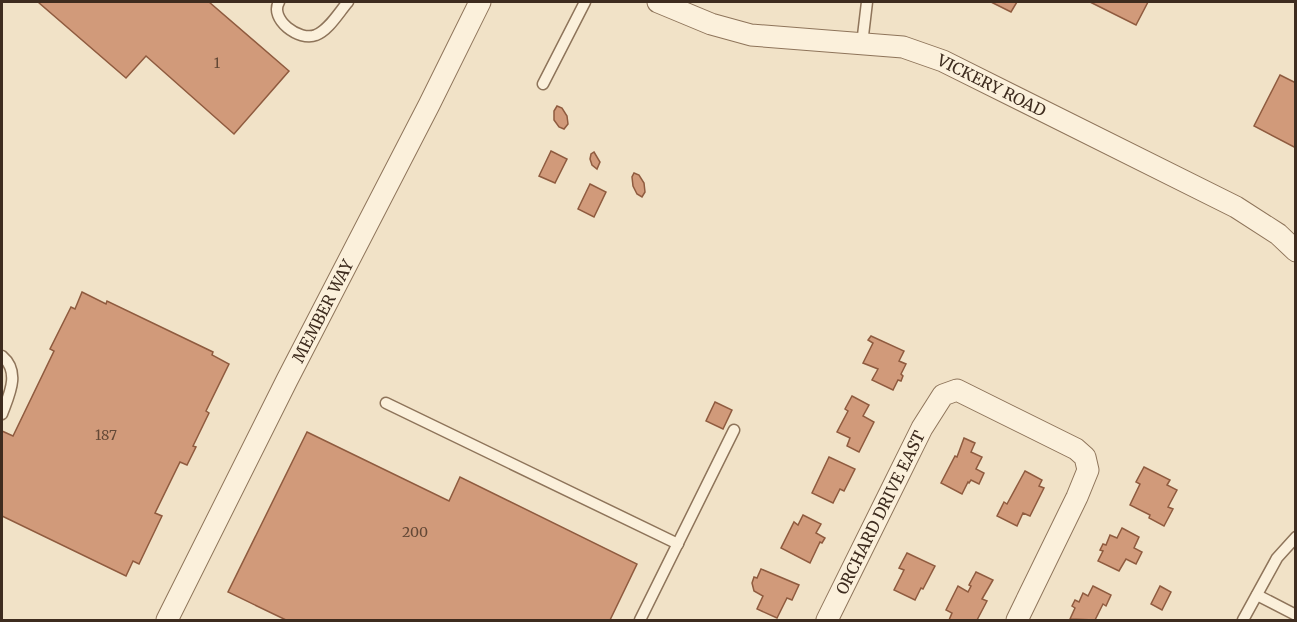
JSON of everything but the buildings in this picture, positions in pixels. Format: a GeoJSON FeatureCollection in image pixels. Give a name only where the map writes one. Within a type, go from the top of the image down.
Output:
{"type":"FeatureCollection","features":[{"type":"Feature","properties":{"kind":"street","name":"MEMBER WAY"},"geometry":{"type":"LineString","coordinates":[[167,621],[480,2]]}},
{"type":"Feature","properties":{"kind":"street","name":"VICKERY ROAD"},"geometry":{"type":"LineString","coordinates":[[658,2],[711,24],[752,35],[903,48],[943,61],[1236,207],[1278,234],[1296,251]]}},
{"type":"Feature","properties":{"kind":"street","name":"ORCHARD DRIVE EAST"},"geometry":{"type":"LineString","coordinates":[[827,621],[922,428],[943,396],[957,390],[1076,449],[1085,457],[1088,470],[1077,498],[1017,621]]}},
{"type":"Feature","properties":{"kind":"lane"},"geometry":{"type":"LineString","coordinates":[[279,2],[276,12],[279,17],[296,33],[304,37],[314,36],[323,31],[348,2]]}},
{"type":"Feature","properties":{"kind":"lane"},"geometry":{"type":"LineString","coordinates":[[543,84],[585,2]]}},
{"type":"Feature","properties":{"kind":"lane"},"geometry":{"type":"LineString","coordinates":[[862,44],[867,2]]}},
{"type":"Feature","properties":{"kind":"lane"},"geometry":{"type":"LineString","coordinates":[[2,356],[12,370],[12,389],[2,414]]}},
{"type":"Feature","properties":{"kind":"lane"},"geometry":{"type":"LineString","coordinates":[[386,403],[678,544]]}},
{"type":"Feature","properties":{"kind":"lane"},"geometry":{"type":"LineString","coordinates":[[640,621],[734,430]]}},
{"type":"Feature","properties":{"kind":"lane"},"geometry":{"type":"LineString","coordinates":[[1243,621],[1277,558],[1296,537]]}},
{"type":"Feature","properties":{"kind":"lane"},"geometry":{"type":"LineString","coordinates":[[1257,595],[1296,615]]}}]}
